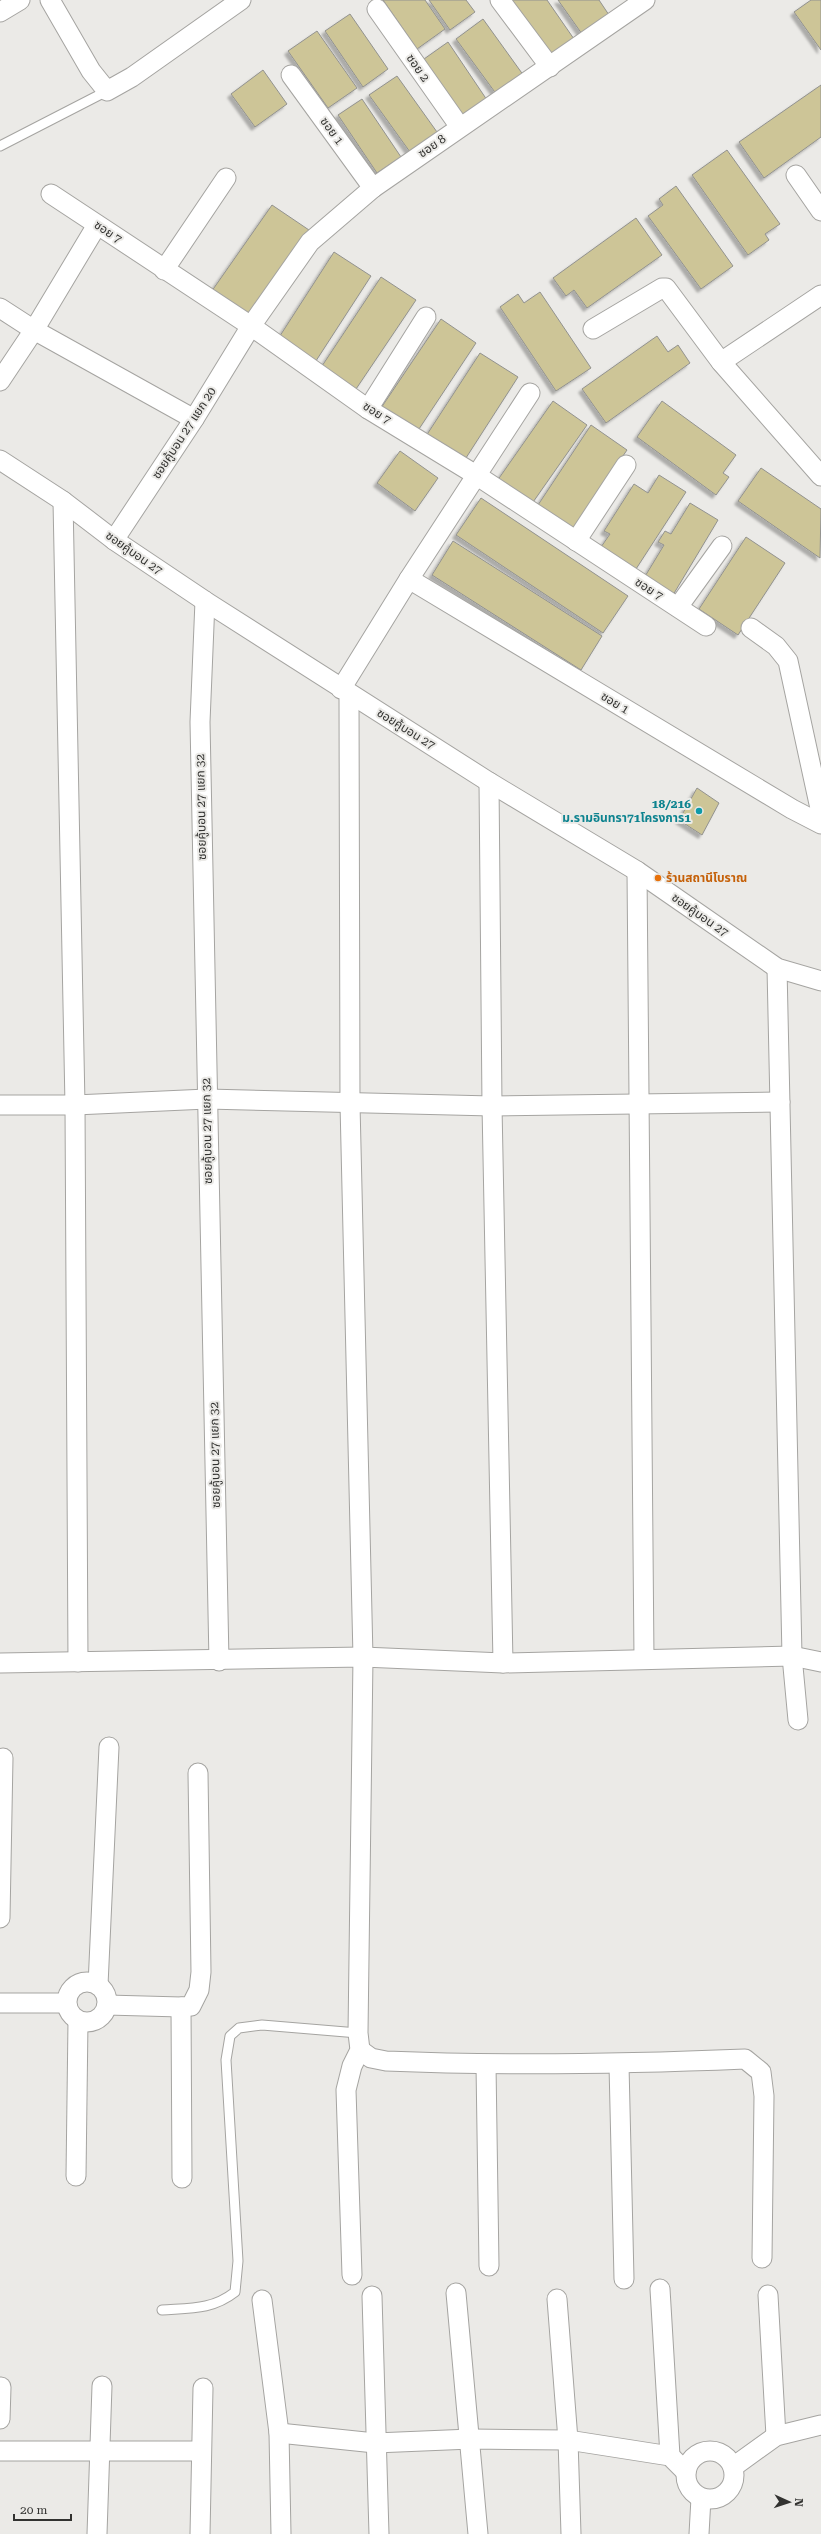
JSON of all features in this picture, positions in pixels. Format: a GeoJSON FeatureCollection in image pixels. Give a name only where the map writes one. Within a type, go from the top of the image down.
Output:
{"type":"FeatureCollection","features":[{"type":"Feature","properties":{"kind":"street"},"geometry":{"type":"LineString","coordinates":[[0,12],[20,0]]}},
{"type":"Feature","properties":{"kind":"street"},"geometry":{"type":"LineString","coordinates":[[50,0],[91,71],[107,91],[132,77],[241,0]]}},
{"type":"Feature","properties":{"kind":"street"},"geometry":{"type":"LineString","coordinates":[[500,0],[550,67]]}},
{"type":"Feature","properties":{"kind":"street","name":"ซอย 8"},"geometry":{"type":"LineString","coordinates":[[251,326],[310,242],[373,188],[460,127],[550,67],[632,4]]}},
{"type":"Feature","properties":{"kind":"street","name":"ซอย 2"},"geometry":{"type":"LineString","coordinates":[[377,9],[460,127]]}},
{"type":"Feature","properties":{"kind":"street","name":"ซอย 1"},"geometry":{"type":"LineString","coordinates":[[291,75],[373,188]]}},
{"type":"Feature","properties":{"kind":"street"},"geometry":{"type":"LineString","coordinates":[[796,175],[821,211]]}},
{"type":"Feature","properties":{"kind":"street"},"geometry":{"type":"LineString","coordinates":[[164,270],[226,178]]}},
{"type":"Feature","properties":{"kind":"street","name":"ซอย 7"},"geometry":{"type":"LineString","coordinates":[[51,194],[251,326],[368,409],[476,475],[706,626]]}},
{"type":"Feature","properties":{"kind":"street"},"geometry":{"type":"LineString","coordinates":[[0,381],[34,330],[97,225]]}},
{"type":"Feature","properties":{"kind":"street"},"geometry":{"type":"LineString","coordinates":[[593,329],[662,288],[666,288],[721,362],[821,476]]}},
{"type":"Feature","properties":{"kind":"street"},"geometry":{"type":"LineString","coordinates":[[721,362],[821,295]]}},
{"type":"Feature","properties":{"kind":"street"},"geometry":{"type":"LineString","coordinates":[[0,308],[34,330],[194,419]]}},
{"type":"Feature","properties":{"kind":"street"},"geometry":{"type":"LineString","coordinates":[[368,409],[426,317]]}},
{"type":"Feature","properties":{"kind":"street","name":"ซอยคู้บอน 27 แยก 20"},"geometry":{"type":"LineString","coordinates":[[114,540],[194,419],[251,326]]}},
{"type":"Feature","properties":{"kind":"street"},"geometry":{"type":"LineString","coordinates":[[352,2275],[346,2090],[359,2042],[363,1657],[350,1104],[345,691],[409,579],[530,393]]}},
{"type":"Feature","properties":{"kind":"street","name":"ซอยคู้บอน 27"},"geometry":{"type":"LineString","coordinates":[[0,460],[63,501],[114,540],[205,601],[489,782],[637,871],[777,968],[821,981]]}},
{"type":"Feature","properties":{"kind":"street"},"geometry":{"type":"LineString","coordinates":[[576,541],[626,465]]}},
{"type":"Feature","properties":{"kind":"street"},"geometry":{"type":"LineString","coordinates":[[63,501],[76,1105],[78,1662]]}},
{"type":"Feature","properties":{"kind":"street"},"geometry":{"type":"LineString","coordinates":[[678,608],[722,546]]}},
{"type":"Feature","properties":{"kind":"street","name":"ซอย 1"},"geometry":{"type":"LineString","coordinates":[[409,579],[785,805],[821,824]]}},
{"type":"Feature","properties":{"kind":"street","name":"ซอยคู้บอน 27 แยก 32"},"geometry":{"type":"LineString","coordinates":[[205,601],[200,722],[219,1661]]}},
{"type":"Feature","properties":{"kind":"street"},"geometry":{"type":"LineString","coordinates":[[751,628],[776,646],[788,661],[821,813]]}},
{"type":"Feature","properties":{"kind":"street"},"geometry":{"type":"LineString","coordinates":[[489,782],[492,1106],[503,1663]]}},
{"type":"Feature","properties":{"kind":"street"},"geometry":{"type":"LineString","coordinates":[[637,871],[644,1659]]}},
{"type":"Feature","properties":{"kind":"street"},"geometry":{"type":"LineString","coordinates":[[777,968],[792,1656],[798,1720]]}},
{"type":"Feature","properties":{"kind":"street"},"geometry":{"type":"LineString","coordinates":[[0,1104],[76,1105],[207,1099],[350,1104],[492,1106],[780,1102]]}},
{"type":"Feature","properties":{"kind":"street"},"geometry":{"type":"LineString","coordinates":[[0,1663],[219,1661],[363,1657],[503,1663],[792,1656],[821,1662]]}},
{"type":"Feature","properties":{"kind":"street"},"geometry":{"type":"LineString","coordinates":[[98,1985],[109,1748]]}},
{"type":"Feature","properties":{"kind":"street"},"geometry":{"type":"LineString","coordinates":[[0,1918],[3,1758]]}},
{"type":"Feature","properties":{"kind":"street"},"geometry":{"type":"LineString","coordinates":[[107,2005],[181,2007],[191,2006],[196,2000],[201,1972],[198,1773]]}},
{"type":"Feature","properties":{"kind":"street"},"geometry":{"type":"LineString","coordinates":[[84,1981],[98,1985],[104,1990],[107,2005],[100,2018],[93,2022],[78,2021],[72,2017],[66,2003],[67,1995],[77,1984],[84,1981]]}},
{"type":"Feature","properties":{"kind":"street"},"geometry":{"type":"LineString","coordinates":[[0,2003],[66,2003]]}},
{"type":"Feature","properties":{"kind":"street"},"geometry":{"type":"LineString","coordinates":[[181,2007],[182,2178]]}},
{"type":"Feature","properties":{"kind":"street"},"geometry":{"type":"LineString","coordinates":[[76,2176],[78,2021]]}},
{"type":"Feature","properties":{"kind":"street"},"geometry":{"type":"LineString","coordinates":[[359,2042],[372,2058],[386,2061],[486,2065],[619,2065],[745,2059],[761,2072],[764,2096],[762,2258]]}},
{"type":"Feature","properties":{"kind":"street"},"geometry":{"type":"LineString","coordinates":[[486,2065],[489,2266]]}},
{"type":"Feature","properties":{"kind":"street"},"geometry":{"type":"LineString","coordinates":[[619,2065],[624,2279]]}},
{"type":"Feature","properties":{"kind":"street"},"geometry":{"type":"LineString","coordinates":[[660,2289],[670,2456]]}},
{"type":"Feature","properties":{"kind":"street"},"geometry":{"type":"LineString","coordinates":[[456,2293],[471,2439],[478,2534]]}},
{"type":"Feature","properties":{"kind":"street"},"geometry":{"type":"LineString","coordinates":[[768,2295],[776,2436]]}},
{"type":"Feature","properties":{"kind":"street"},"geometry":{"type":"LineString","coordinates":[[372,2296],[378,2534]]}},
{"type":"Feature","properties":{"kind":"street"},"geometry":{"type":"LineString","coordinates":[[557,2299],[568,2440],[571,2534]]}},
{"type":"Feature","properties":{"kind":"street"},"geometry":{"type":"LineString","coordinates":[[262,2300],[279,2433],[281,2534]]}},
{"type":"Feature","properties":{"kind":"street"},"geometry":{"type":"LineString","coordinates":[[97,2534],[102,2386]]}},
{"type":"Feature","properties":{"kind":"street"},"geometry":{"type":"LineString","coordinates":[[0,2419],[1,2387]]}},
{"type":"Feature","properties":{"kind":"street"},"geometry":{"type":"LineString","coordinates":[[200,2534],[200,2451],[203,2388]]}},
{"type":"Feature","properties":{"kind":"street"},"geometry":{"type":"LineString","coordinates":[[733,2468],[776,2436],[821,2425]]}},
{"type":"Feature","properties":{"kind":"street"},"geometry":{"type":"LineString","coordinates":[[279,2433],[375,2443],[471,2439],[568,2440],[670,2456],[686,2472]]}},
{"type":"Feature","properties":{"kind":"street"},"geometry":{"type":"LineString","coordinates":[[0,2450],[200,2451]]}},
{"type":"Feature","properties":{"kind":"street"},"geometry":{"type":"LineString","coordinates":[[707,2451],[718,2452],[727,2458],[733,2468],[734,2478],[730,2488],[722,2496],[712,2500],[701,2498],[692,2492],[687,2483],[686,2472],[689,2462],[697,2455],[707,2451]]}},
{"type":"Feature","properties":{"kind":"street"},"geometry":{"type":"LineString","coordinates":[[699,2534],[701,2498]]}},
{"type":"Feature","properties":{"kind":"lane"},"geometry":{"type":"LineString","coordinates":[[0,146],[107,91]]}},
{"type":"Feature","properties":{"kind":"lane"},"geometry":{"type":"LineString","coordinates":[[162,2310],[200,2307],[222,2302],[235,2292],[238,2261],[226,2060],[230,2036],[239,2028],[262,2025],[359,2042]]}},
{"type":"Feature","properties":{"kind":"building"},"geometry":{"type":"Polygon","coordinates":[[[383,0],[425,0],[445,29],[417,49],[383,0]]]}},
{"type":"Feature","properties":{"kind":"building"},"geometry":{"type":"Polygon","coordinates":[[[429,0],[466,0],[475,12],[450,30],[429,0]]]}},
{"type":"Feature","properties":{"kind":"building"},"geometry":{"type":"Polygon","coordinates":[[[512,0],[547,0],[574,39],[550,56],[512,0]]]}},
{"type":"Feature","properties":{"kind":"building"},"geometry":{"type":"Polygon","coordinates":[[[558,0],[599,0],[609,15],[582,34],[558,0]]]}},
{"type":"Feature","properties":{"kind":"building"},"geometry":{"type":"Polygon","coordinates":[[[811,0],[821,0],[821,50],[794,12],[811,0]]]}},
{"type":"Feature","properties":{"kind":"building"},"geometry":{"type":"Polygon","coordinates":[[[350,14],[388,69],[363,87],[325,31],[350,14]]]}},
{"type":"Feature","properties":{"kind":"building"},"geometry":{"type":"Polygon","coordinates":[[[483,19],[524,76],[497,95],[456,39],[483,19]]]}},
{"type":"Feature","properties":{"kind":"building"},"geometry":{"type":"Polygon","coordinates":[[[317,31],[357,88],[328,108],[288,51],[317,31]]]}},
{"type":"Feature","properties":{"kind":"building"},"geometry":{"type":"Polygon","coordinates":[[[448,42],[487,100],[463,116],[424,59],[448,42]]]}},
{"type":"Feature","properties":{"kind":"building"},"geometry":{"type":"Polygon","coordinates":[[[263,70],[287,104],[255,127],[231,94],[263,70]]]}},
{"type":"Feature","properties":{"kind":"building"},"geometry":{"type":"Polygon","coordinates":[[[397,76],[437,132],[410,152],[369,95],[397,76]]]}},
{"type":"Feature","properties":{"kind":"building"},"geometry":{"type":"Polygon","coordinates":[[[821,85],[821,137],[764,178],[739,142],[821,85]]]}},
{"type":"Feature","properties":{"kind":"building"},"geometry":{"type":"Polygon","coordinates":[[[362,99],[401,157],[377,173],[338,115],[362,99]]]}},
{"type":"Feature","properties":{"kind":"building"},"geometry":{"type":"Polygon","coordinates":[[[727,150],[780,224],[765,234],[769,240],[748,255],[692,175],[727,150]]]}},
{"type":"Feature","properties":{"kind":"building"},"geometry":{"type":"Polygon","coordinates":[[[676,186],[733,266],[701,289],[648,216],[663,205],[659,199],[676,186]]]}},
{"type":"Feature","properties":{"kind":"building"},"geometry":{"type":"Polygon","coordinates":[[[272,205],[309,230],[246,320],[209,295],[272,205]]]}},
{"type":"Feature","properties":{"kind":"building"},"geometry":{"type":"Polygon","coordinates":[[[636,218],[662,255],[587,308],[574,290],[566,296],[553,278],[636,218]]]}},
{"type":"Feature","properties":{"kind":"building"},"geometry":{"type":"Polygon","coordinates":[[[334,252],[371,276],[312,367],[276,342],[334,252]]]}},
{"type":"Feature","properties":{"kind":"building"},"geometry":{"type":"Polygon","coordinates":[[[381,277],[416,300],[354,392],[320,369],[381,277]]]}},
{"type":"Feature","properties":{"kind":"building"},"geometry":{"type":"Polygon","coordinates":[[[540,292],[591,368],[556,391],[500,307],[518,294],[524,303],[540,292]]]}},
{"type":"Feature","properties":{"kind":"building"},"geometry":{"type":"Polygon","coordinates":[[[441,319],[476,343],[417,432],[381,408],[441,319]]]}},
{"type":"Feature","properties":{"kind":"building"},"geometry":{"type":"Polygon","coordinates":[[[657,336],[668,352],[678,345],[690,363],[606,423],[582,389],[657,336]]]}},
{"type":"Feature","properties":{"kind":"building"},"geometry":{"type":"Polygon","coordinates":[[[480,353],[518,377],[464,461],[426,436],[480,353]]]}},
{"type":"Feature","properties":{"kind":"building"},"geometry":{"type":"Polygon","coordinates":[[[553,401],[587,425],[531,505],[497,481],[553,401]]]}},
{"type":"Feature","properties":{"kind":"building"},"geometry":{"type":"Polygon","coordinates":[[[662,401],[736,455],[723,473],[729,477],[716,495],[637,437],[662,401]]]}},
{"type":"Feature","properties":{"kind":"building"},"geometry":{"type":"Polygon","coordinates":[[[591,425],[627,450],[573,529],[538,505],[591,425]]]}},
{"type":"Feature","properties":{"kind":"building"},"geometry":{"type":"Polygon","coordinates":[[[400,451],[438,478],[415,511],[377,483],[400,451]]]}},
{"type":"Feature","properties":{"kind":"building"},"geometry":{"type":"Polygon","coordinates":[[[761,468],[821,509],[820,558],[738,501],[761,468]]]}},
{"type":"Feature","properties":{"kind":"building"},"geometry":{"type":"Polygon","coordinates":[[[659,475],[686,492],[636,569],[601,547],[610,534],[604,531],[634,484],[648,493],[659,475]]]}},
{"type":"Feature","properties":{"kind":"building"},"geometry":{"type":"Polygon","coordinates":[[[481,498],[628,596],[603,633],[456,535],[481,498]]]}},
{"type":"Feature","properties":{"kind":"building"},"geometry":{"type":"Polygon","coordinates":[[[690,503],[718,520],[673,595],[644,578],[664,545],[658,542],[665,531],[671,534],[690,503]]]}},
{"type":"Feature","properties":{"kind":"building"},"geometry":{"type":"Polygon","coordinates":[[[746,537],[785,563],[738,635],[699,609],[746,537]]]}},
{"type":"Feature","properties":{"kind":"building"},"geometry":{"type":"Polygon","coordinates":[[[453,541],[602,636],[581,670],[432,575],[453,541]]]}},
{"type":"Feature","properties":{"kind":"building","name":"18/216 ม.รามอินทรา71โครงการ1"},"geometry":{"type":"Polygon","coordinates":[[[697,788],[719,803],[702,835],[679,820],[697,788]]]}},
{"type":"Feature","properties":{"kind":"place","name":"18/216 ม.รามอินทรา71โครงการ1"},"geometry":{"type":"Point","coordinates":[699,811]}},
{"type":"Feature","properties":{"kind":"place","name":"ร้านสถานีโบราณ"},"geometry":{"type":"Point","coordinates":[658,878]}}]}
